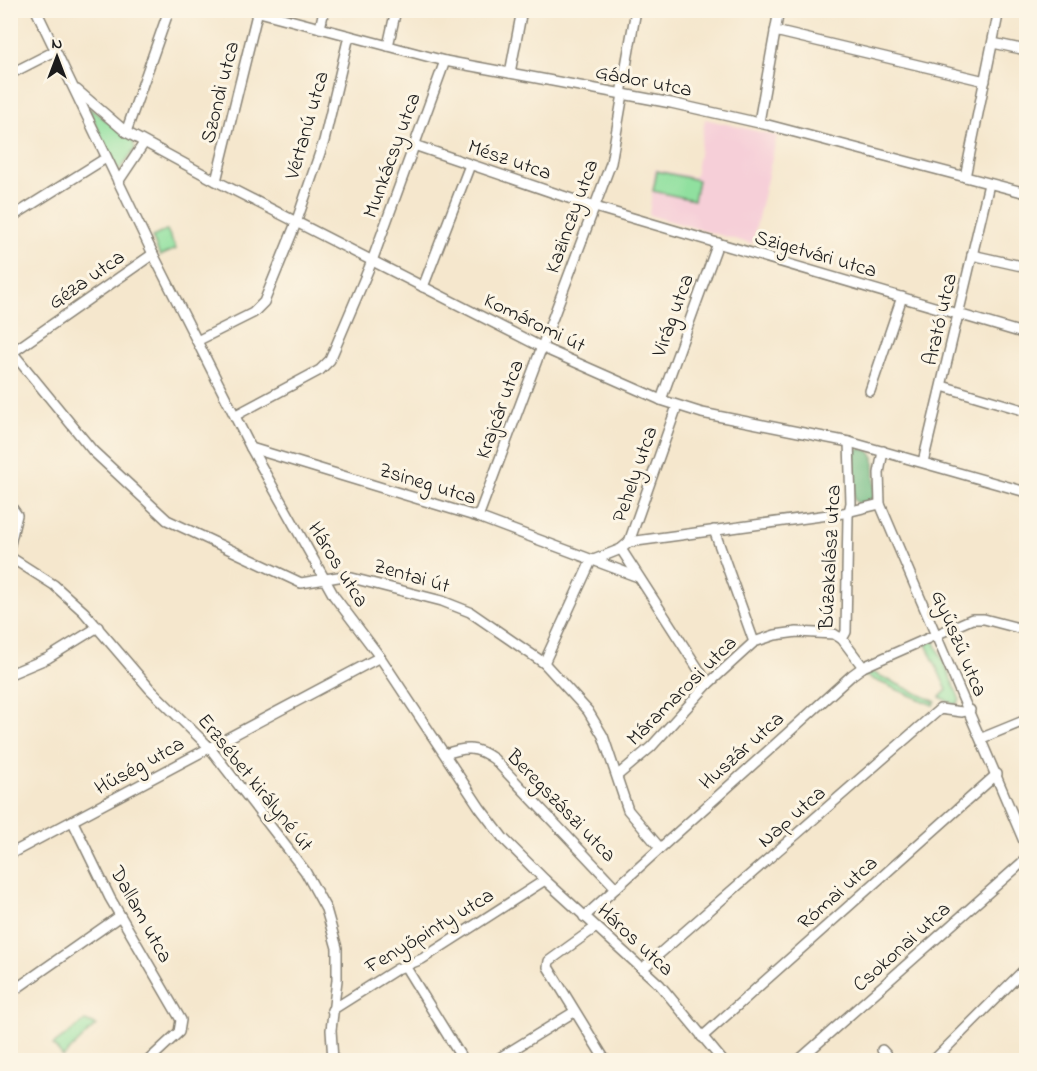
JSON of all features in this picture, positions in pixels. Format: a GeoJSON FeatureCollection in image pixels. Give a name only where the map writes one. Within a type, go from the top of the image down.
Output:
{"type":"FeatureCollection","features":[{"type":"Feature","properties":{"kind":"street","name":"Háros utca"},"geometry":{"type":"LineString","coordinates":[[36,10],[153,254],[251,448],[323,578],[380,657],[480,808],[503,838],[683,1010],[722,1060]]}},
{"type":"Feature","properties":{"kind":"street"},"geometry":{"type":"LineString","coordinates":[[126,132],[169,10]]}},
{"type":"Feature","properties":{"kind":"street"},"geometry":{"type":"LineString","coordinates":[[320,28],[324,10]]}},
{"type":"Feature","properties":{"kind":"street"},"geometry":{"type":"LineString","coordinates":[[388,46],[396,10]]}},
{"type":"Feature","properties":{"kind":"street"},"geometry":{"type":"LineString","coordinates":[[510,73],[522,10]]}},
{"type":"Feature","properties":{"kind":"street","name":"Kazinczy utca"},"geometry":{"type":"LineString","coordinates":[[542,347],[611,163],[636,10]]}},
{"type":"Feature","properties":{"kind":"street"},"geometry":{"type":"LineString","coordinates":[[759,122],[778,10]]}},
{"type":"Feature","properties":{"kind":"street"},"geometry":{"type":"LineString","coordinates":[[965,177],[999,10]]}},
{"type":"Feature","properties":{"kind":"street","name":"Gádor utca"},"geometry":{"type":"LineString","coordinates":[[256,11],[445,61],[759,122],[1026,193]]}},
{"type":"Feature","properties":{"kind":"street","name":"Szondi utca"},"geometry":{"type":"LineString","coordinates":[[216,182],[256,11]]}},
{"type":"Feature","properties":{"kind":"street"},"geometry":{"type":"LineString","coordinates":[[775,31],[985,81]]}},
{"type":"Feature","properties":{"kind":"street","name":"Vértanú utca"},"geometry":{"type":"LineString","coordinates":[[197,341],[260,308],[269,293],[324,141],[349,36]]}},
{"type":"Feature","properties":{"kind":"street"},"geometry":{"type":"LineString","coordinates":[[993,43],[1026,50]]}},
{"type":"Feature","properties":{"kind":"street"},"geometry":{"type":"LineString","coordinates":[[10,74],[55,51]]}},
{"type":"Feature","properties":{"kind":"street","name":"Munkácsy utca"},"geometry":{"type":"LineString","coordinates":[[236,416],[327,365],[334,354],[372,261],[445,61]]}},
{"type":"Feature","properties":{"kind":"street","name":"Komáromi út"},"geometry":{"type":"LineString","coordinates":[[71,84],[126,132],[216,182],[542,347],[661,400],[677,406],[849,442],[1026,492]]}},
{"type":"Feature","properties":{"kind":"street"},"geometry":{"type":"LineString","coordinates":[[118,182],[144,143]]}},
{"type":"Feature","properties":{"kind":"street","name":"Mész utca"},"geometry":{"type":"LineString","coordinates":[[414,145],[595,207]]}},
{"type":"Feature","properties":{"kind":"street"},"geometry":{"type":"LineString","coordinates":[[10,218],[106,158]]}},
{"type":"Feature","properties":{"kind":"street"},"geometry":{"type":"LineString","coordinates":[[423,287],[470,165]]}},
{"type":"Feature","properties":{"kind":"street","name":"Arató utca"},"geometry":{"type":"LineString","coordinates":[[923,462],[989,184]]}},
{"type":"Feature","properties":{"kind":"street","name":"Szigetvári utca"},"geometry":{"type":"LineString","coordinates":[[595,207],[1026,334]]}},
{"type":"Feature","properties":{"kind":"street","name":"Virág utca"},"geometry":{"type":"LineString","coordinates":[[661,400],[718,243]]}},
{"type":"Feature","properties":{"kind":"street","name":"Géza utca"},"geometry":{"type":"LineString","coordinates":[[11,353],[153,254]]}},
{"type":"Feature","properties":{"kind":"street"},"geometry":{"type":"LineString","coordinates":[[972,255],[1026,267]]}},
{"type":"Feature","properties":{"kind":"street"},"geometry":{"type":"LineString","coordinates":[[870,391],[902,297]]}},
{"type":"Feature","properties":{"kind":"street","name":"Krajcár utca"},"geometry":{"type":"LineString","coordinates":[[478,517],[542,347]]}},
{"type":"Feature","properties":{"kind":"street","name":"Zentai út"},"geometry":{"type":"LineString","coordinates":[[11,353],[93,451],[167,520],[301,583],[336,576],[356,577],[442,601],[470,612],[544,663],[588,711],[603,736],[628,810],[660,848]]}},
{"type":"Feature","properties":{"kind":"street"},"geometry":{"type":"LineString","coordinates":[[942,386],[1026,411]]}},
{"type":"Feature","properties":{"kind":"street","name":"Pehely utca"},"geometry":{"type":"LineString","coordinates":[[591,561],[625,546],[677,406]]}},
{"type":"Feature","properties":{"kind":"street","name":"Búzakalász utca"},"geometry":{"type":"LineString","coordinates":[[849,442],[850,510],[846,632],[842,639],[863,667]]}},
{"type":"Feature","properties":{"kind":"street","name":"Zsineg utca"},"geometry":{"type":"LineString","coordinates":[[251,448],[478,517],[638,577]]}},
{"type":"Feature","properties":{"kind":"street","name":"Gyűszű utca"},"geometry":{"type":"LineString","coordinates":[[883,451],[879,473],[880,504],[982,738],[1026,846]]}},
{"type":"Feature","properties":{"kind":"street"},"geometry":{"type":"LineString","coordinates":[[708,684],[638,577],[625,546],[880,504]]}},
{"type":"Feature","properties":{"kind":"street"},"geometry":{"type":"LineString","coordinates":[[10,505],[17,515],[10,544]]}},
{"type":"Feature","properties":{"kind":"street"},"geometry":{"type":"LineString","coordinates":[[714,530],[754,642]]}},
{"type":"Feature","properties":{"kind":"street","name":"Erzsébet királyné út"},"geometry":{"type":"LineString","coordinates":[[10,557],[54,585],[98,627],[150,689],[209,747],[305,871],[326,909],[333,929],[338,963],[332,1010],[333,1060]]}},
{"type":"Feature","properties":{"kind":"street"},"geometry":{"type":"LineString","coordinates":[[544,663],[591,561]]}},
{"type":"Feature","properties":{"kind":"street","name":"Huszár utca"},"geometry":{"type":"LineString","coordinates":[[584,917],[863,667],[937,633],[978,618],[1026,630]]}},
{"type":"Feature","properties":{"kind":"street"},"geometry":{"type":"LineString","coordinates":[[10,674],[48,658],[98,627]]}},
{"type":"Feature","properties":{"kind":"street","name":"Máramarosi utca"},"geometry":{"type":"LineString","coordinates":[[618,775],[651,747],[708,684],[754,642],[775,635],[797,632],[834,634],[842,639]]}},
{"type":"Feature","properties":{"kind":"street","name":"Hűség utca"},"geometry":{"type":"LineString","coordinates":[[10,854],[380,657]]}},
{"type":"Feature","properties":{"kind":"street","name":"Nap utca"},"geometry":{"type":"LineString","coordinates":[[642,969],[940,709],[962,712],[970,710]]}},
{"type":"Feature","properties":{"kind":"street"},"geometry":{"type":"LineString","coordinates":[[982,738],[1026,720]]}},
{"type":"Feature","properties":{"kind":"street","name":"Beregszászi utca"},"geometry":{"type":"LineString","coordinates":[[445,754],[462,748],[473,748],[494,759],[616,888]]}},
{"type":"Feature","properties":{"kind":"street","name":"Római utca"},"geometry":{"type":"LineString","coordinates":[[702,1037],[997,774]]}},
{"type":"Feature","properties":{"kind":"street","name":"Dallam utca"},"geometry":{"type":"LineString","coordinates":[[73,822],[120,916],[182,1023],[179,1032],[149,1060]]}},
{"type":"Feature","properties":{"kind":"street","name":"Csokonai utca"},"geometry":{"type":"LineString","coordinates":[[799,1060],[1026,859]]}},
{"type":"Feature","properties":{"kind":"street","name":"Fenyőpinty utca"},"geometry":{"type":"LineString","coordinates":[[332,1010],[405,966],[422,959],[545,880]]}},
{"type":"Feature","properties":{"kind":"street"},"geometry":{"type":"LineString","coordinates":[[10,993],[120,916]]}},
{"type":"Feature","properties":{"kind":"street"},"geometry":{"type":"LineString","coordinates":[[596,927],[549,961],[548,967],[605,1060]]}},
{"type":"Feature","properties":{"kind":"street"},"geometry":{"type":"LineString","coordinates":[[405,966],[463,1060]]}},
{"type":"Feature","properties":{"kind":"street"},"geometry":{"type":"LineString","coordinates":[[934,1060],[1026,968]]}},
{"type":"Feature","properties":{"kind":"street"},"geometry":{"type":"LineString","coordinates":[[496,1060],[574,1012]]}},
{"type":"Feature","properties":{"kind":"street"},"geometry":{"type":"LineString","coordinates":[[882,1050],[891,1060]]}},
{"type":"Feature","properties":{"kind":"shaded area"},"geometry":{"type":"Polygon","coordinates":[[[705,119],[777,136],[752,244],[649,215],[655,169],[695,177],[705,119]]]}},
{"type":"Feature","properties":{"kind":"green space"},"geometry":{"type":"Polygon","coordinates":[[[88,107],[133,140],[135,149],[117,173],[88,107]]]}},
{"type":"Feature","properties":{"kind":"green space"},"geometry":{"type":"Polygon","coordinates":[[[657,171],[698,180],[694,200],[653,191],[657,171]]]}},
{"type":"Feature","properties":{"kind":"green space"},"geometry":{"type":"Polygon","coordinates":[[[167,230],[176,249],[160,256],[152,237],[167,230]]]}},
{"type":"Feature","properties":{"kind":"green space"},"geometry":{"type":"Polygon","coordinates":[[[860,448],[869,451],[874,457],[875,482],[873,500],[871,503],[860,505],[854,500],[853,452],[860,448]]]}},
{"type":"Feature","properties":{"kind":"green space"},"geometry":{"type":"Polygon","coordinates":[[[934,640],[960,700],[955,705],[940,697],[947,690],[926,644],[934,640]]]}},
{"type":"Feature","properties":{"kind":"green space"},"geometry":{"type":"Polygon","coordinates":[[[867,670],[936,702],[933,705],[863,675],[867,670]]]}},
{"type":"Feature","properties":{"kind":"green space"},"geometry":{"type":"Polygon","coordinates":[[[85,1021],[96,1025],[63,1057],[53,1045],[85,1021]]]}}]}
